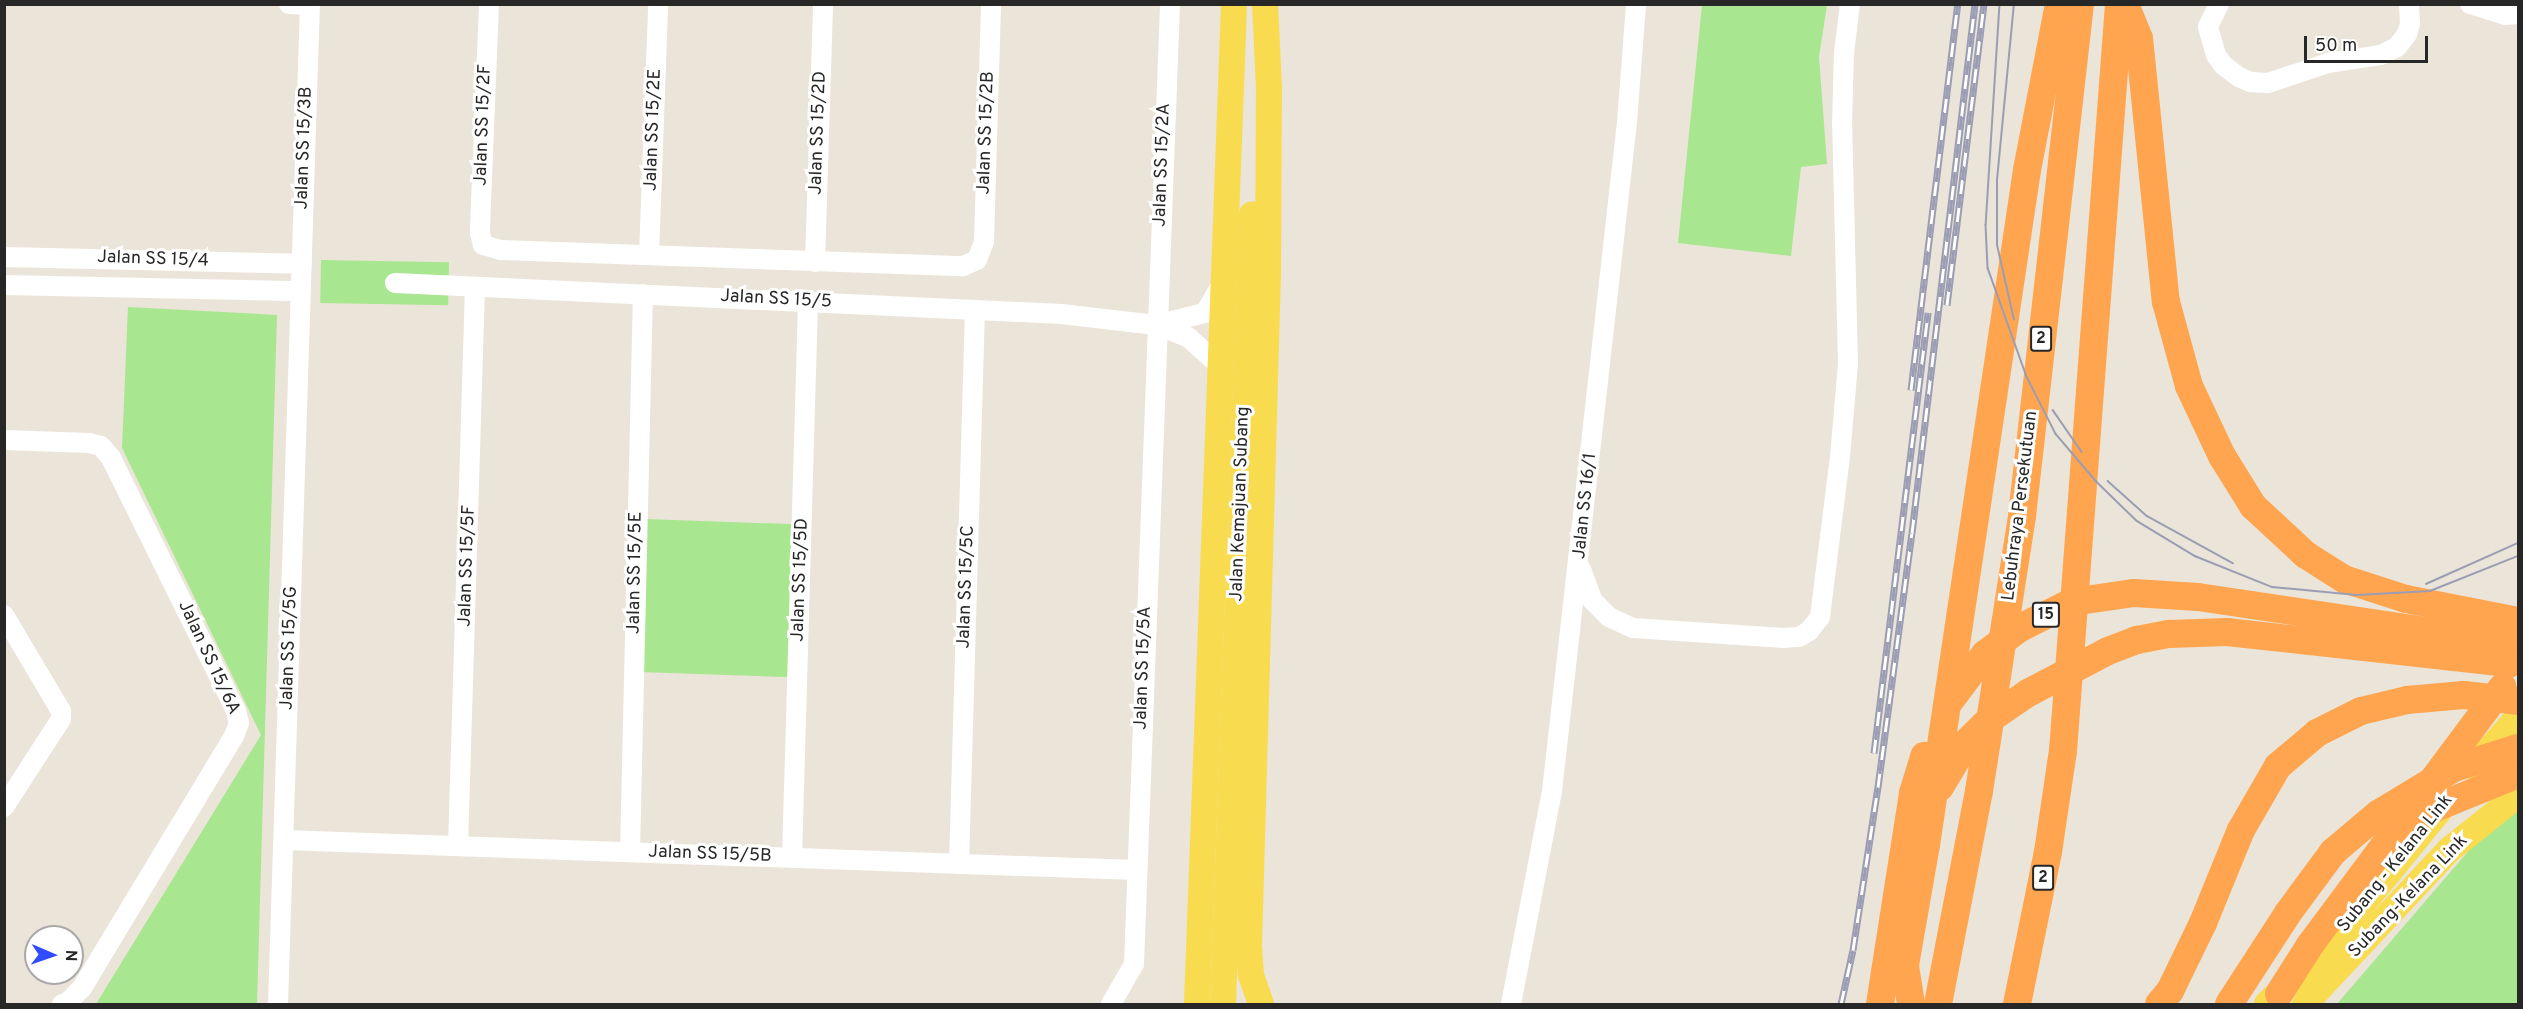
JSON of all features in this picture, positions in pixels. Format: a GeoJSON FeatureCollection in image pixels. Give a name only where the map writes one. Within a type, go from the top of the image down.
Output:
{"type":"FeatureCollection","features":[{"type":"Feature","properties":{"kind":"highway"},"geometry":{"type":"LineString","coordinates":[[1911,1005],[1905,965],[1926,844],[2027,170],[2059,4]]}},
{"type":"Feature","properties":{"kind":"highway","name":"Lebuhraya Persekutuan"},"geometry":{"type":"LineString","coordinates":[[1941,991],[1979,791],[2022,516],[2080,4]]}},
{"type":"Feature","properties":{"kind":"highway","name":"2"},"geometry":{"type":"LineString","coordinates":[[2017,1005],[2048,852],[2063,751],[2074,638],[2092,344],[2119,4]]}},
{"type":"Feature","properties":{"kind":"highway"},"geometry":{"type":"LineString","coordinates":[[2125,4],[2139,38],[2166,302],[2189,386],[2222,456],[2253,506],[2306,555],[2344,579],[2406,599],[2518,621]]}},
{"type":"Feature","properties":{"kind":"highway","name":"15"},"geometry":{"type":"LineString","coordinates":[[1880,1005],[1913,793],[1922,761],[1944,709],[1963,681],[1985,654],[2020,628],[2072,602],[2134,593],[2198,597],[2518,645]]}},
{"type":"Feature","properties":{"kind":"highway"},"geometry":{"type":"LineString","coordinates":[[1926,844],[1936,794],[1949,768],[1967,742],[1990,719],[2028,693],[2108,651],[2137,640],[2169,634],[2228,632],[2518,666]]}},
{"type":"Feature","properties":{"kind":"highway"},"geometry":{"type":"LineString","coordinates":[[2273,999],[2381,847],[2518,666]]}},
{"type":"Feature","properties":{"kind":"highway"},"geometry":{"type":"LineString","coordinates":[[2159,1005],[2170,991],[2204,923],[2241,830],[2278,766],[2317,733],[2361,711],[2407,700],[2464,695],[2518,701]]}},
{"type":"Feature","properties":{"kind":"highway"},"geometry":{"type":"LineString","coordinates":[[2229,1005],[2288,912],[2333,852],[2378,814],[2454,768],[2518,748]]}},
{"type":"Feature","properties":{"kind":"highway"},"geometry":{"type":"LineString","coordinates":[[2238,1005],[2271,976],[2356,862],[2425,812],[2518,774]]}},
{"type":"Feature","properties":{"kind":"main road","name":"Jalan Kemajuan Subang"},"geometry":{"type":"LineString","coordinates":[[1197,1005],[1234,4]]}},
{"type":"Feature","properties":{"kind":"main road","name":"Jalan Kemajuan Subang"},"geometry":{"type":"LineString","coordinates":[[1223,1005],[1260,4]]}},
{"type":"Feature","properties":{"kind":"main road"},"geometry":{"type":"LineString","coordinates":[[1261,1005],[1251,975],[1249,945],[1268,273],[1269,88],[1265,4]]}},
{"type":"Feature","properties":{"kind":"main road","name":"Subang - Kelana Link"},"geometry":{"type":"LineString","coordinates":[[2273,999],[2331,943],[2508,726],[2518,717]]}},
{"type":"Feature","properties":{"kind":"main road","name":"Subang-Kelana Link"},"geometry":{"type":"LineString","coordinates":[[2305,1005],[2449,850],[2518,795]]}},
{"type":"Feature","properties":{"kind":"main road"},"geometry":{"type":"LineString","coordinates":[[1226,906],[1270,908]]}},
{"type":"Feature","properties":{"kind":"street"},"geometry":{"type":"LineString","coordinates":[[289,4],[310,5]]}},
{"type":"Feature","properties":{"kind":"street","name":"Jalan SS 15/2F"},"geometry":{"type":"LineString","coordinates":[[489,4],[480,233],[483,245],[500,250],[649,255]]}},
{"type":"Feature","properties":{"kind":"street","name":"Jalan SS 15/2E"},"geometry":{"type":"LineString","coordinates":[[649,255],[658,4]]}},
{"type":"Feature","properties":{"kind":"street","name":"Jalan SS 15/2D"},"geometry":{"type":"LineString","coordinates":[[815,261],[823,4]]}},
{"type":"Feature","properties":{"kind":"street","name":"Jalan SS 15/2B"},"geometry":{"type":"LineString","coordinates":[[815,261],[963,266],[977,260],[984,242],[990,4]]}},
{"type":"Feature","properties":{"kind":"street","name":"Jalan SS 15/2A"},"geometry":{"type":"LineString","coordinates":[[1156,325],[1170,4]]}},
{"type":"Feature","properties":{"kind":"street","name":"Jalan SS 16/1"},"geometry":{"type":"LineString","coordinates":[[1511,1005],[1552,791],[1580,564],[1627,122],[1636,4]]}},
{"type":"Feature","properties":{"kind":"street"},"geometry":{"type":"LineString","coordinates":[[1580,564],[1592,600],[1609,617],[1632,628],[1783,638],[1799,637],[1809,631],[1820,617],[1840,457],[1848,364],[1842,123],[1844,52],[1850,4]]}},
{"type":"Feature","properties":{"kind":"street"},"geometry":{"type":"LineString","coordinates":[[2219,4],[2208,27],[2216,55],[2223,65],[2239,77],[2250,82],[2268,83],[2328,63],[2381,56],[2397,47],[2407,34],[2410,24],[2409,4]]}},
{"type":"Feature","properties":{"kind":"street"},"geometry":{"type":"LineString","coordinates":[[2470,4],[2505,15],[2518,14]]}},
{"type":"Feature","properties":{"kind":"street","name":"Jalan SS 15/3B"},"geometry":{"type":"LineString","coordinates":[[301,291],[310,5]]}},
{"type":"Feature","properties":{"kind":"street"},"geometry":{"type":"LineString","coordinates":[[649,255],[815,261]]}},
{"type":"Feature","properties":{"kind":"street","name":"Jalan SS 15/4"},"geometry":{"type":"LineString","coordinates":[[4,257],[302,264]]}},
{"type":"Feature","properties":{"kind":"street","name":"Jalan SS 15/5"},"geometry":{"type":"LineString","coordinates":[[395,283],[1061,314],[1156,325],[1188,337],[1220,366]]}},
{"type":"Feature","properties":{"kind":"street","name":"Jalan SS 15/5"},"geometry":{"type":"LineString","coordinates":[[1156,325],[1205,313],[1222,284]]}},
{"type":"Feature","properties":{"kind":"street","name":"Jalan SS 15/4"},"geometry":{"type":"LineString","coordinates":[[4,285],[301,291]]}},
{"type":"Feature","properties":{"kind":"street","name":"Jalan SS 15/5F"},"geometry":{"type":"LineString","coordinates":[[458,846],[475,287]]}},
{"type":"Feature","properties":{"kind":"street","name":"Jalan SS 15/5G"},"geometry":{"type":"LineString","coordinates":[[278,1005],[301,291]]}},
{"type":"Feature","properties":{"kind":"street","name":"Jalan SS 15/5E"},"geometry":{"type":"LineString","coordinates":[[630,852],[643,294]]}},
{"type":"Feature","properties":{"kind":"street","name":"Jalan SS 15/5D"},"geometry":{"type":"LineString","coordinates":[[792,858],[808,302]]}},
{"type":"Feature","properties":{"kind":"street","name":"Jalan SS 15/5C"},"geometry":{"type":"LineString","coordinates":[[959,864],[975,310]]}},
{"type":"Feature","properties":{"kind":"street","name":"Jalan SS 15/5A"},"geometry":{"type":"LineString","coordinates":[[1111,1005],[1134,964],[1156,325]]}},
{"type":"Feature","properties":{"kind":"street","name":"Jalan SS 15/6A"},"geometry":{"type":"LineString","coordinates":[[4,440],[89,443],[101,446],[111,458],[236,711],[239,723],[234,736],[82,988],[62,1005]]}},
{"type":"Feature","properties":{"kind":"street"},"geometry":{"type":"LineString","coordinates":[[4,615],[61,711],[61,719],[4,807]]}},
{"type":"Feature","properties":{"kind":"street","name":"Jalan SS 15/5B"},"geometry":{"type":"LineString","coordinates":[[284,840],[1136,870]]}},
{"type":"Feature","properties":{"kind":"green space"},"geometry":{"type":"Polygon","coordinates":[[[1702,5],[1827,5],[1819,57],[1827,164],[1801,167],[1791,256],[1678,243],[1702,5]]]}},
{"type":"Feature","properties":{"kind":"green space"},"geometry":{"type":"Polygon","coordinates":[[[321,260],[449,262],[448,305],[320,303],[321,260]]]}},
{"type":"Feature","properties":{"kind":"green space"},"geometry":{"type":"Polygon","coordinates":[[[128,307],[277,315],[257,1004],[96,1004],[261,735],[122,448],[128,307]]]}},
{"type":"Feature","properties":{"kind":"green space"},"geometry":{"type":"Polygon","coordinates":[[[645,519],[797,524],[792,677],[640,672],[645,519]]]}},
{"type":"Feature","properties":{"kind":"green space"},"geometry":{"type":"Polygon","coordinates":[[[2518,811],[2518,1004],[2337,1004],[2477,841],[2518,811]]]}},
{"type":"Feature","properties":{"kind":"tram line"},"geometry":{"type":"LineString","coordinates":[[2000,4],[1986,225],[1988,268],[2027,377],[2056,434],[2096,481],[2137,521],[2195,556],[2272,587],[2357,595],[2430,591],[2518,556]]}},
{"type":"Feature","properties":{"kind":"tram line"},"geometry":{"type":"LineString","coordinates":[[2014,4],[1997,180],[1997,245],[2014,320]]}},
{"type":"Feature","properties":{"kind":"tram line"},"geometry":{"type":"LineString","coordinates":[[2053,410],[2082,452]]}},
{"type":"Feature","properties":{"kind":"tram line"},"geometry":{"type":"LineString","coordinates":[[2108,481],[2147,516],[2233,563]]}},
{"type":"Feature","properties":{"kind":"tram line"},"geometry":{"type":"LineString","coordinates":[[2426,584],[2518,543]]}},
{"type":"Feature","properties":{"kind":"railway"},"geometry":{"type":"LineString","coordinates":[[1911,390],[1958,4]]}},
{"type":"Feature","properties":{"kind":"railway"},"geometry":{"type":"LineString","coordinates":[[1841,1004],[1853,950],[1878,787],[1912,533],[1975,4]]}},
{"type":"Feature","properties":{"kind":"railway"},"geometry":{"type":"LineString","coordinates":[[1947,305],[1984,4]]}},
{"type":"Feature","properties":{"kind":"railway"},"geometry":{"type":"LineString","coordinates":[[1874,753],[1928,312]]}}]}
